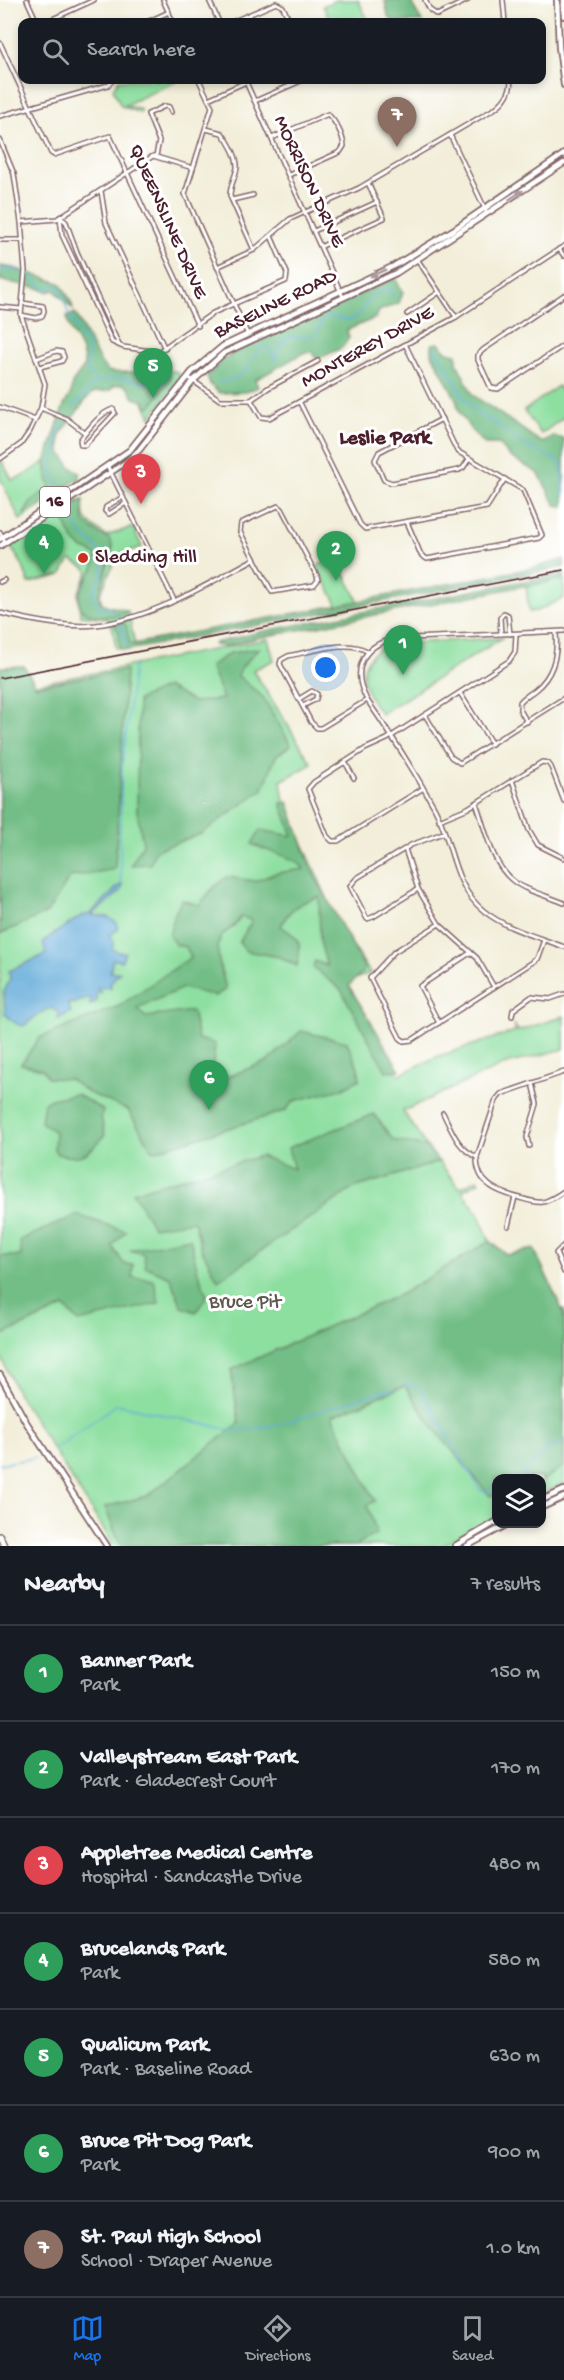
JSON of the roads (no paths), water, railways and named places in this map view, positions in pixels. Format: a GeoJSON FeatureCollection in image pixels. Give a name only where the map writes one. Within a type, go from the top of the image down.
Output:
{"type":"FeatureCollection","features":[{"type":"Feature","properties":{"kind":"highway"},"geometry":{"type":"LineString","coordinates":[[0,1536],[4,1546]]}},
{"type":"Feature","properties":{"kind":"main road"},"geometry":{"type":"LineString","coordinates":[[557,0],[559,47],[564,85]]}},
{"type":"Feature","properties":{"kind":"main road"},"geometry":{"type":"LineString","coordinates":[[564,0],[564,16]]}},
{"type":"Feature","properties":{"kind":"main road","name":"BASELINE ROAD"},"geometry":{"type":"LineString","coordinates":[[1,539],[130,450],[212,354],[247,333],[414,254],[564,154]]}},
{"type":"Feature","properties":{"kind":"main road","name":"BASELINE ROAD"},"geometry":{"type":"LineString","coordinates":[[1,539],[111,472],[139,450],[190,379],[224,353],[417,261],[564,163]]}},
{"type":"Feature","properties":{"kind":"main road"},"geometry":{"type":"LineString","coordinates":[[0,1375],[26,1422],[107,1546]]}},
{"type":"Feature","properties":{"kind":"main road"},"geometry":{"type":"LineString","coordinates":[[546,1498],[564,1490]]}},
{"type":"Feature","properties":{"kind":"main road"},"geometry":{"type":"LineString","coordinates":[[546,1505],[564,1497]]}},
{"type":"Feature","properties":{"kind":"main road"},"geometry":{"type":"LineString","coordinates":[[455,1546],[492,1524]]}},
{"type":"Feature","properties":{"kind":"main road"},"geometry":{"type":"LineString","coordinates":[[467,1546],[501,1528]]}},
{"type":"Feature","properties":{"kind":"street"},"geometry":{"type":"LineString","coordinates":[[27,0],[35,18]]}},
{"type":"Feature","properties":{"kind":"street"},"geometry":{"type":"LineString","coordinates":[[55,18],[94,0]]}},
{"type":"Feature","properties":{"kind":"street"},"geometry":{"type":"LineString","coordinates":[[163,0],[172,18]]}},
{"type":"Feature","properties":{"kind":"street"},"geometry":{"type":"LineString","coordinates":[[209,0],[217,18]]}},
{"type":"Feature","properties":{"kind":"street"},"geometry":{"type":"LineString","coordinates":[[425,0],[430,10],[437,15],[468,0]]}},
{"type":"Feature","properties":{"kind":"street"},"geometry":{"type":"LineString","coordinates":[[502,0],[504,18]]}},
{"type":"Feature","properties":{"kind":"street"},"geometry":{"type":"LineString","coordinates":[[241,18],[276,3],[283,7],[288,18]]}},
{"type":"Feature","properties":{"kind":"street"},"geometry":{"type":"LineString","coordinates":[[156,18],[169,12]]}},
{"type":"Feature","properties":{"kind":"street","name":"QUEENSLINE DRIVE"},"geometry":{"type":"LineString","coordinates":[[0,42],[18,82]]}},
{"type":"Feature","properties":{"kind":"street","name":"QUEENSLINE DRIVE"},"geometry":{"type":"LineString","coordinates":[[19,84],[54,155],[110,136],[198,326]]}},
{"type":"Feature","properties":{"kind":"street"},"geometry":{"type":"LineString","coordinates":[[0,116],[109,84]]}},
{"type":"Feature","properties":{"kind":"street"},"geometry":{"type":"LineString","coordinates":[[201,84],[212,107],[185,194],[247,333]]}},
{"type":"Feature","properties":{"kind":"street"},"geometry":{"type":"LineString","coordinates":[[208,99],[239,84]]}},
{"type":"Feature","properties":{"kind":"street","name":"MORRISON DRIVE"},"geometry":{"type":"LineString","coordinates":[[246,84],[322,246],[343,297]]}},
{"type":"Feature","properties":{"kind":"street"},"geometry":{"type":"LineString","coordinates":[[255,101],[294,84]]}},
{"type":"Feature","properties":{"kind":"street"},"geometry":{"type":"LineString","coordinates":[[217,267],[254,250],[287,221],[368,183],[498,107],[508,92],[510,84]]}},
{"type":"Feature","properties":{"kind":"street"},"geometry":{"type":"LineString","coordinates":[[156,156],[159,141],[147,114],[165,106],[169,107],[171,112]]}},
{"type":"Feature","properties":{"kind":"street"},"geometry":{"type":"LineString","coordinates":[[272,138],[328,114],[334,119],[344,139],[345,146],[340,152],[289,175]]}},
{"type":"Feature","properties":{"kind":"street"},"geometry":{"type":"LineString","coordinates":[[206,129],[222,134],[237,162],[237,170],[230,188],[232,200],[254,250]]}},
{"type":"Feature","properties":{"kind":"street"},"geometry":{"type":"LineString","coordinates":[[450,135],[488,213]]}},
{"type":"Feature","properties":{"kind":"street"},"geometry":{"type":"LineString","coordinates":[[0,140],[14,174],[21,222],[25,271],[21,315],[45,384],[41,408],[21,444],[0,459]]}},
{"type":"Feature","properties":{"kind":"street"},"geometry":{"type":"LineString","coordinates":[[0,155],[5,153]]}},
{"type":"Feature","properties":{"kind":"street"},"geometry":{"type":"LineString","coordinates":[[21,222],[60,217],[127,171],[156,156],[193,168]]}},
{"type":"Feature","properties":{"kind":"street"},"geometry":{"type":"LineString","coordinates":[[322,246],[384,218],[368,183]]}},
{"type":"Feature","properties":{"kind":"street"},"geometry":{"type":"LineString","coordinates":[[100,190],[106,223],[165,349]]}},
{"type":"Feature","properties":{"kind":"street"},"geometry":{"type":"LineString","coordinates":[[232,200],[253,195]]}},
{"type":"Feature","properties":{"kind":"street"},"geometry":{"type":"LineString","coordinates":[[314,231],[377,202]]}},
{"type":"Feature","properties":{"kind":"street"},"geometry":{"type":"LineString","coordinates":[[60,217],[66,222],[119,345]]}},
{"type":"Feature","properties":{"kind":"street"},"geometry":{"type":"LineString","coordinates":[[60,217],[62,235],[112,342],[158,352],[213,314],[286,281],[287,273],[271,236]]}},
{"type":"Feature","properties":{"kind":"street"},"geometry":{"type":"LineString","coordinates":[[0,240],[22,240]]}},
{"type":"Feature","properties":{"kind":"street","name":"MONTEREY DRIVE"},"geometry":{"type":"LineString","coordinates":[[251,400],[259,414],[266,419],[300,403],[456,317],[564,246]]}},
{"type":"Feature","properties":{"kind":"street"},"geometry":{"type":"LineString","coordinates":[[559,249],[564,256]]}},
{"type":"Feature","properties":{"kind":"street"},"geometry":{"type":"LineString","coordinates":[[414,254],[456,317]]}},
{"type":"Feature","properties":{"kind":"street"},"geometry":{"type":"LineString","coordinates":[[84,283],[91,280]]}},
{"type":"Feature","properties":{"kind":"street"},"geometry":{"type":"LineString","coordinates":[[407,314],[439,293]]}},
{"type":"Feature","properties":{"kind":"street"},"geometry":{"type":"LineString","coordinates":[[564,295],[483,350],[478,360],[491,388],[498,389],[564,345]]}},
{"type":"Feature","properties":{"kind":"street"},"geometry":{"type":"LineString","coordinates":[[21,315],[36,318],[42,316],[44,311],[43,306],[38,304],[22,303]]}},
{"type":"Feature","properties":{"kind":"street"},"geometry":{"type":"LineString","coordinates":[[0,307],[21,309]]}},
{"type":"Feature","properties":{"kind":"street"},"geometry":{"type":"LineString","coordinates":[[405,344],[457,451],[523,490],[542,532],[539,538],[427,559],[421,555],[407,522]]}},
{"type":"Feature","properties":{"kind":"street"},"geometry":{"type":"LineString","coordinates":[[36,360],[56,351],[62,352],[64,360],[40,368]]}},
{"type":"Feature","properties":{"kind":"street"},"geometry":{"type":"LineString","coordinates":[[190,379],[220,400],[251,400],[268,388],[318,361]]}},
{"type":"Feature","properties":{"kind":"street"},"geometry":{"type":"LineString","coordinates":[[300,403],[363,528],[373,529],[487,507],[505,479]]}},
{"type":"Feature","properties":{"kind":"street"},"geometry":{"type":"LineString","coordinates":[[0,407],[35,420]]}},
{"type":"Feature","properties":{"kind":"street"},"geometry":{"type":"LineString","coordinates":[[41,408],[67,419],[85,433]]}},
{"type":"Feature","properties":{"kind":"street"},"geometry":{"type":"LineString","coordinates":[[115,410],[114,416],[82,446],[79,442],[85,433],[105,413],[115,410]]}},
{"type":"Feature","properties":{"kind":"street"},"geometry":{"type":"LineString","coordinates":[[442,419],[379,452],[375,460],[384,480],[392,483],[459,470],[469,459]]}},
{"type":"Feature","properties":{"kind":"street"},"geometry":{"type":"LineString","coordinates":[[108,467],[174,600]]}},
{"type":"Feature","properties":{"kind":"street"},"geometry":{"type":"LineString","coordinates":[[123,497],[106,507],[105,511],[109,514],[126,503]]}},
{"type":"Feature","properties":{"kind":"street"},"geometry":{"type":"LineString","coordinates":[[278,506],[282,509],[318,580],[314,585],[272,592],[254,559],[240,532],[239,525],[278,506]]}},
{"type":"Feature","properties":{"kind":"street"},"geometry":{"type":"LineString","coordinates":[[0,613],[39,621],[96,625],[145,613],[254,559]]}},
{"type":"Feature","properties":{"kind":"street"},"geometry":{"type":"LineString","coordinates":[[501,634],[500,618],[504,614],[508,615],[510,634]]}},
{"type":"Feature","properties":{"kind":"street"},"geometry":{"type":"LineString","coordinates":[[527,722],[520,710],[520,702],[540,686],[550,673],[555,658],[556,631]]}},
{"type":"Feature","properties":{"kind":"street"},"geometry":{"type":"LineString","coordinates":[[564,631],[402,638],[380,642],[368,652],[361,664],[359,674],[362,691],[367,700],[434,806],[461,882],[480,908],[503,923],[564,947]]}},
{"type":"Feature","properties":{"kind":"street"},"geometry":{"type":"LineString","coordinates":[[422,789],[333,842],[327,836],[308,789],[314,782],[365,749],[390,737],[509,661],[515,652],[516,634]]}},
{"type":"Feature","properties":{"kind":"street"},"geometry":{"type":"LineString","coordinates":[[367,700],[319,728],[313,726],[280,668],[280,663],[282,659],[347,645],[363,648],[368,652]]}},
{"type":"Feature","properties":{"kind":"street"},"geometry":{"type":"LineString","coordinates":[[299,699],[312,691],[317,694],[316,699],[303,706]]}},
{"type":"Feature","properties":{"kind":"street"},"geometry":{"type":"LineString","coordinates":[[460,693],[492,744]]}},
{"type":"Feature","properties":{"kind":"street"},"geometry":{"type":"LineString","coordinates":[[425,714],[457,762],[465,761],[564,698]]}},
{"type":"Feature","properties":{"kind":"street"},"geometry":{"type":"LineString","coordinates":[[345,762],[354,778]]}},
{"type":"Feature","properties":{"kind":"street"},"geometry":{"type":"LineString","coordinates":[[439,820],[476,803],[539,763],[548,763],[553,770],[564,801]]}},
{"type":"Feature","properties":{"kind":"street"},"geometry":{"type":"LineString","coordinates":[[512,780],[530,830],[538,845],[564,858]]}},
{"type":"Feature","properties":{"kind":"street"},"geometry":{"type":"LineString","coordinates":[[476,803],[496,859],[504,871],[517,884],[564,903]]}},
{"type":"Feature","properties":{"kind":"street"},"geometry":{"type":"LineString","coordinates":[[418,889],[368,919],[350,886],[357,878],[405,849],[443,833]]}},
{"type":"Feature","properties":{"kind":"street"},"geometry":{"type":"LineString","coordinates":[[405,849],[418,889],[439,924],[477,958],[494,987]]}},
{"type":"Feature","properties":{"kind":"street"},"geometry":{"type":"LineString","coordinates":[[439,924],[394,952],[370,978],[400,1038],[404,1041],[412,1040],[533,962],[537,959],[544,940]]}},
{"type":"Feature","properties":{"kind":"street"},"geometry":{"type":"LineString","coordinates":[[439,1023],[420,986],[470,953]]}},
{"type":"Feature","properties":{"kind":"street"},"geometry":{"type":"LineString","coordinates":[[512,1016],[513,1010],[531,997],[550,999],[564,994]]}},
{"type":"Feature","properties":{"kind":"street"},"geometry":{"type":"LineString","coordinates":[[564,1072],[508,1090],[496,1100],[477,1157],[478,1170],[488,1186],[500,1192],[539,1203],[564,1191]]}},
{"type":"Feature","properties":{"kind":"street"},"geometry":{"type":"LineString","coordinates":[[529,1146],[527,1137],[537,1104],[532,1083]]}},
{"type":"Feature","properties":{"kind":"street"},"geometry":{"type":"LineString","coordinates":[[443,1113],[460,1146],[465,1152],[477,1157]]}},
{"type":"Feature","properties":{"kind":"street"},"geometry":{"type":"LineString","coordinates":[[508,1226],[515,1197]]}},
{"type":"Feature","properties":{"kind":"street"},"geometry":{"type":"LineString","coordinates":[[564,1245],[556,1253],[564,1272]]}},
{"type":"Feature","properties":{"kind":"water"},"geometry":{"type":"Polygon","coordinates":[[[123,884],[121,891],[92,915],[108,917],[117,923],[118,930],[110,934],[114,943],[112,948],[118,952],[125,952],[122,961],[113,959],[110,972],[120,972],[111,982],[111,987],[97,988],[101,993],[96,993],[97,1001],[90,1005],[91,998],[68,1004],[71,1012],[58,1019],[59,1013],[51,1008],[22,1026],[12,1021],[5,1014],[4,992],[10,979],[9,971],[46,954],[43,943],[46,939],[81,916],[90,914],[123,884]]]}},
{"type":"Feature","properties":{"kind":"waterway"},"geometry":{"type":"LineString","coordinates":[[0,272],[7,268],[21,273]]}},
{"type":"Feature","properties":{"kind":"waterway"},"geometry":{"type":"LineString","coordinates":[[29,276],[45,288],[55,285],[60,289],[69,315],[89,349],[87,368],[95,382],[121,378],[145,383],[167,381]]}},
{"type":"Feature","properties":{"kind":"waterway"},"geometry":{"type":"LineString","coordinates":[[218,382],[233,379],[243,373],[263,346],[270,349],[275,360],[280,346],[286,339],[312,336],[326,317],[350,320],[361,312],[373,295],[389,289],[394,297]]}},
{"type":"Feature","properties":{"kind":"waterway"},"geometry":{"type":"LineString","coordinates":[[434,347],[465,399],[478,414],[524,445],[558,461],[561,465],[564,496]]}},
{"type":"Feature","properties":{"kind":"waterway"},"geometry":{"type":"LineString","coordinates":[[74,407],[95,382]]}},
{"type":"Feature","properties":{"kind":"waterway"},"geometry":{"type":"LineString","coordinates":[[61,489],[53,478],[52,461],[57,448],[58,432],[65,424]]}},
{"type":"Feature","properties":{"kind":"waterway"},"geometry":{"type":"LineString","coordinates":[[70,511],[75,525],[97,548],[103,559],[102,574],[92,596],[101,609],[109,608],[115,614]]}},
{"type":"Feature","properties":{"kind":"waterway"},"geometry":{"type":"LineString","coordinates":[[120,624],[128,648]]}},
{"type":"Feature","properties":{"kind":"waterway"},"geometry":{"type":"LineString","coordinates":[[121,886],[122,765],[134,666]]}},
{"type":"Feature","properties":{"kind":"waterway"},"geometry":{"type":"LineString","coordinates":[[404,1386],[412,1384],[423,1393],[480,1490],[487,1492],[492,1489]]}},
{"type":"Feature","properties":{"kind":"waterway"},"geometry":{"type":"LineString","coordinates":[[53,1450],[117,1404],[230,1430],[251,1429],[272,1426],[393,1389]]}},
{"type":"Feature","properties":{"kind":"waterway"},"geometry":{"type":"LineString","coordinates":[[523,1474],[539,1456],[564,1442]]}},
{"type":"Feature","properties":{"kind":"waterway"},"geometry":{"type":"LineString","coordinates":[[0,1464],[35,1458]]}},
{"type":"Feature","properties":{"kind":"railway"},"geometry":{"type":"LineString","coordinates":[[0,678],[564,570]]}},
{"type":"Feature","properties":{"kind":"place","name":"St. Paul High School"},"geometry":{"type":"Point","coordinates":[397,147]}},
{"type":"Feature","properties":{"kind":"place","name":"Qualicum Park"},"geometry":{"type":"Point","coordinates":[153,398]}},
{"type":"Feature","properties":{"kind":"place","name":"Appletree Medical Centre"},"geometry":{"type":"Point","coordinates":[141,504]}},
{"type":"Feature","properties":{"kind":"place","name":"Sledding Hill"},"geometry":{"type":"Point","coordinates":[83,558]}},
{"type":"Feature","properties":{"kind":"place","name":"Brucelands Park"},"geometry":{"type":"Point","coordinates":[44,574]}},
{"type":"Feature","properties":{"kind":"place","name":"Valleystream East Park"},"geometry":{"type":"Point","coordinates":[336,581]}},
{"type":"Feature","properties":{"kind":"place","name":"Banner Park"},"geometry":{"type":"Point","coordinates":[403,675]}},
{"type":"Feature","properties":{"kind":"place","name":"Bruce Pit Dog Park"},"geometry":{"type":"Point","coordinates":[209,1110]}},
{"type":"Feature","properties":{"kind":"district","name":"Leslie Park"},"geometry":{"type":"Point","coordinates":[385,439]}},
{"type":"Feature","properties":{"kind":"park label","name":"Bruce Pit"},"geometry":{"type":"Point","coordinates":[245,1303]}}]}
